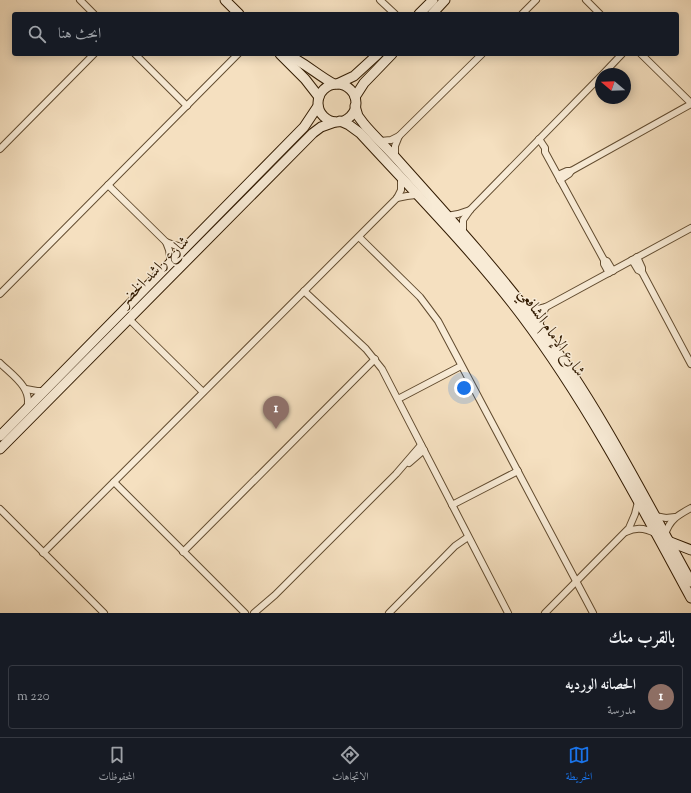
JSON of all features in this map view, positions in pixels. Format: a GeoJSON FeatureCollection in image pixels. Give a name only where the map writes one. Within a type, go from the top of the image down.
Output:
{"type":"FeatureCollection","features":[{"type":"Feature","properties":{"kind":"street"},"geometry":{"type":"LineString","coordinates":[[80,0],[92,12]]}},
{"type":"Feature","properties":{"kind":"street"},"geometry":{"type":"LineString","coordinates":[[225,0],[237,12]]}},
{"type":"Feature","properties":{"kind":"street"},"geometry":{"type":"LineString","coordinates":[[380,0],[393,12]]}},
{"type":"Feature","properties":{"kind":"street"},"geometry":{"type":"LineString","coordinates":[[421,12],[433,0]]}},
{"type":"Feature","properties":{"kind":"street"},"geometry":{"type":"LineString","coordinates":[[434,12],[445,0]]}},
{"type":"Feature","properties":{"kind":"street"},"geometry":{"type":"LineString","coordinates":[[524,12],[536,0]]}},
{"type":"Feature","properties":{"kind":"street"},"geometry":{"type":"LineString","coordinates":[[586,0],[598,12]]}},
{"type":"Feature","properties":{"kind":"street"},"geometry":{"type":"LineString","coordinates":[[0,149],[92,56]]}},
{"type":"Feature","properties":{"kind":"street"},"geometry":{"type":"LineString","coordinates":[[137,56],[187,106]]}},
{"type":"Feature","properties":{"kind":"street"},"geometry":{"type":"LineString","coordinates":[[0,294],[236,56]]}},
{"type":"Feature","properties":{"kind":"street"},"geometry":{"type":"LineString","coordinates":[[282,56],[305,79],[318,102],[322,115],[330,120],[337,121],[350,116],[364,83],[390,56]]}},
{"type":"Feature","properties":{"kind":"street"},"geometry":{"type":"LineString","coordinates":[[289,56],[300,61],[316,74],[335,84],[346,86],[350,89],[355,102]]}},
{"type":"Feature","properties":{"kind":"street"},"geometry":{"type":"LineString","coordinates":[[318,102],[326,87],[354,76],[376,56]]}},
{"type":"Feature","properties":{"kind":"street"},"geometry":{"type":"LineString","coordinates":[[380,141],[391,140],[399,136],[480,56]]}},
{"type":"Feature","properties":{"kind":"street"},"geometry":{"type":"LineString","coordinates":[[609,68],[620,56]]}},
{"type":"Feature","properties":{"kind":"street"},"geometry":{"type":"LineString","coordinates":[[559,178],[565,171],[571,171],[691,104],[643,56]]}},
{"type":"Feature","properties":{"kind":"street"},"geometry":{"type":"LineString","coordinates":[[463,233],[463,220],[470,210],[595,82]]}},
{"type":"Feature","properties":{"kind":"street","name":"شارع راشد الخضر"},"geometry":{"type":"LineString","coordinates":[[0,436],[171,264],[304,127],[310,119],[318,102]]}},
{"type":"Feature","properties":{"kind":"street","name":"شارع الإمام الشافعي"},"geometry":{"type":"LineString","coordinates":[[355,102],[361,120],[491,265],[539,326],[563,360],[596,411],[655,516],[691,598]]}},
{"type":"Feature","properties":{"kind":"street","name":"شارع راشد الخضر"},"geometry":{"type":"LineString","coordinates":[[0,449],[313,133],[325,125],[337,121]]}},
{"type":"Feature","properties":{"kind":"street","name":"شارع الإمام الشافعي"},"geometry":{"type":"LineString","coordinates":[[337,121],[349,125],[357,130],[401,179],[446,225],[485,270],[540,341],[588,415],[638,502],[663,536],[691,582]]}},
{"type":"Feature","properties":{"kind":"street"},"geometry":{"type":"LineString","coordinates":[[395,157],[399,136]]}},
{"type":"Feature","properties":{"kind":"street"},"geometry":{"type":"LineString","coordinates":[[537,141],[541,150],[545,152],[604,260],[604,264],[611,272]]}},
{"type":"Feature","properties":{"kind":"street"},"geometry":{"type":"LineString","coordinates":[[43,552],[397,198],[401,190],[401,179]]}},
{"type":"Feature","properties":{"kind":"street"},"geometry":{"type":"LineString","coordinates":[[108,185],[166,242],[178,247],[186,248]]}},
{"type":"Feature","properties":{"kind":"street"},"geometry":{"type":"LineString","coordinates":[[397,198],[416,195]]}},
{"type":"Feature","properties":{"kind":"street"},"geometry":{"type":"LineString","coordinates":[[447,216],[470,210]]}},
{"type":"Feature","properties":{"kind":"street"},"geometry":{"type":"LineString","coordinates":[[526,309],[546,307],[691,228]]}},
{"type":"Feature","properties":{"kind":"street"},"geometry":{"type":"LineString","coordinates":[[359,236],[426,305],[438,321],[594,613]]}},
{"type":"Feature","properties":{"kind":"street"},"geometry":{"type":"LineString","coordinates":[[166,242],[171,264]]}},
{"type":"Feature","properties":{"kind":"street"},"geometry":{"type":"LineString","coordinates":[[634,259],[638,270],[642,272],[691,364]]}},
{"type":"Feature","properties":{"kind":"street"},"geometry":{"type":"LineString","coordinates":[[304,291],[375,359],[385,374],[508,613]]}},
{"type":"Feature","properties":{"kind":"street"},"geometry":{"type":"LineString","coordinates":[[539,326],[546,307]]}},
{"type":"Feature","properties":{"kind":"street"},"geometry":{"type":"LineString","coordinates":[[129,319],[203,392]]}},
{"type":"Feature","properties":{"kind":"street"},"geometry":{"type":"LineString","coordinates":[[184,552],[375,359]]}},
{"type":"Feature","properties":{"kind":"street"},"geometry":{"type":"LineString","coordinates":[[0,363],[26,389],[29,396],[27,408]]}},
{"type":"Feature","properties":{"kind":"street"},"geometry":{"type":"LineString","coordinates":[[398,399],[461,366]]}},
{"type":"Feature","properties":{"kind":"street"},"geometry":{"type":"LineString","coordinates":[[26,389],[45,391]]}},
{"type":"Feature","properties":{"kind":"street"},"geometry":{"type":"LineString","coordinates":[[254,613],[275,595],[422,447]]}},
{"type":"Feature","properties":{"kind":"street"},"geometry":{"type":"LineString","coordinates":[[452,505],[518,471]]}},
{"type":"Feature","properties":{"kind":"street"},"geometry":{"type":"LineString","coordinates":[[114,482],[245,613]]}},
{"type":"Feature","properties":{"kind":"street"},"geometry":{"type":"LineString","coordinates":[[545,613],[624,533],[632,522],[638,502]]}},
{"type":"Feature","properties":{"kind":"street"},"geometry":{"type":"LineString","coordinates":[[663,536],[669,524],[675,517],[691,508]]}},
{"type":"Feature","properties":{"kind":"street"},"geometry":{"type":"LineString","coordinates":[[0,510],[104,613]]}},
{"type":"Feature","properties":{"kind":"street"},"geometry":{"type":"LineString","coordinates":[[655,516],[666,518],[675,517]]}},
{"type":"Feature","properties":{"kind":"street"},"geometry":{"type":"LineString","coordinates":[[624,533],[636,529],[643,529],[663,536],[691,550]]}},
{"type":"Feature","properties":{"kind":"street"},"geometry":{"type":"LineString","coordinates":[[389,613],[455,546],[468,537]]}},
{"type":"Feature","properties":{"kind":"street"},"geometry":{"type":"LineString","coordinates":[[260,613],[275,595]]}},
{"type":"Feature","properties":{"kind":"place","name":"الحصانه الورديه"},"geometry":{"type":"Point","coordinates":[276,429]}}]}
